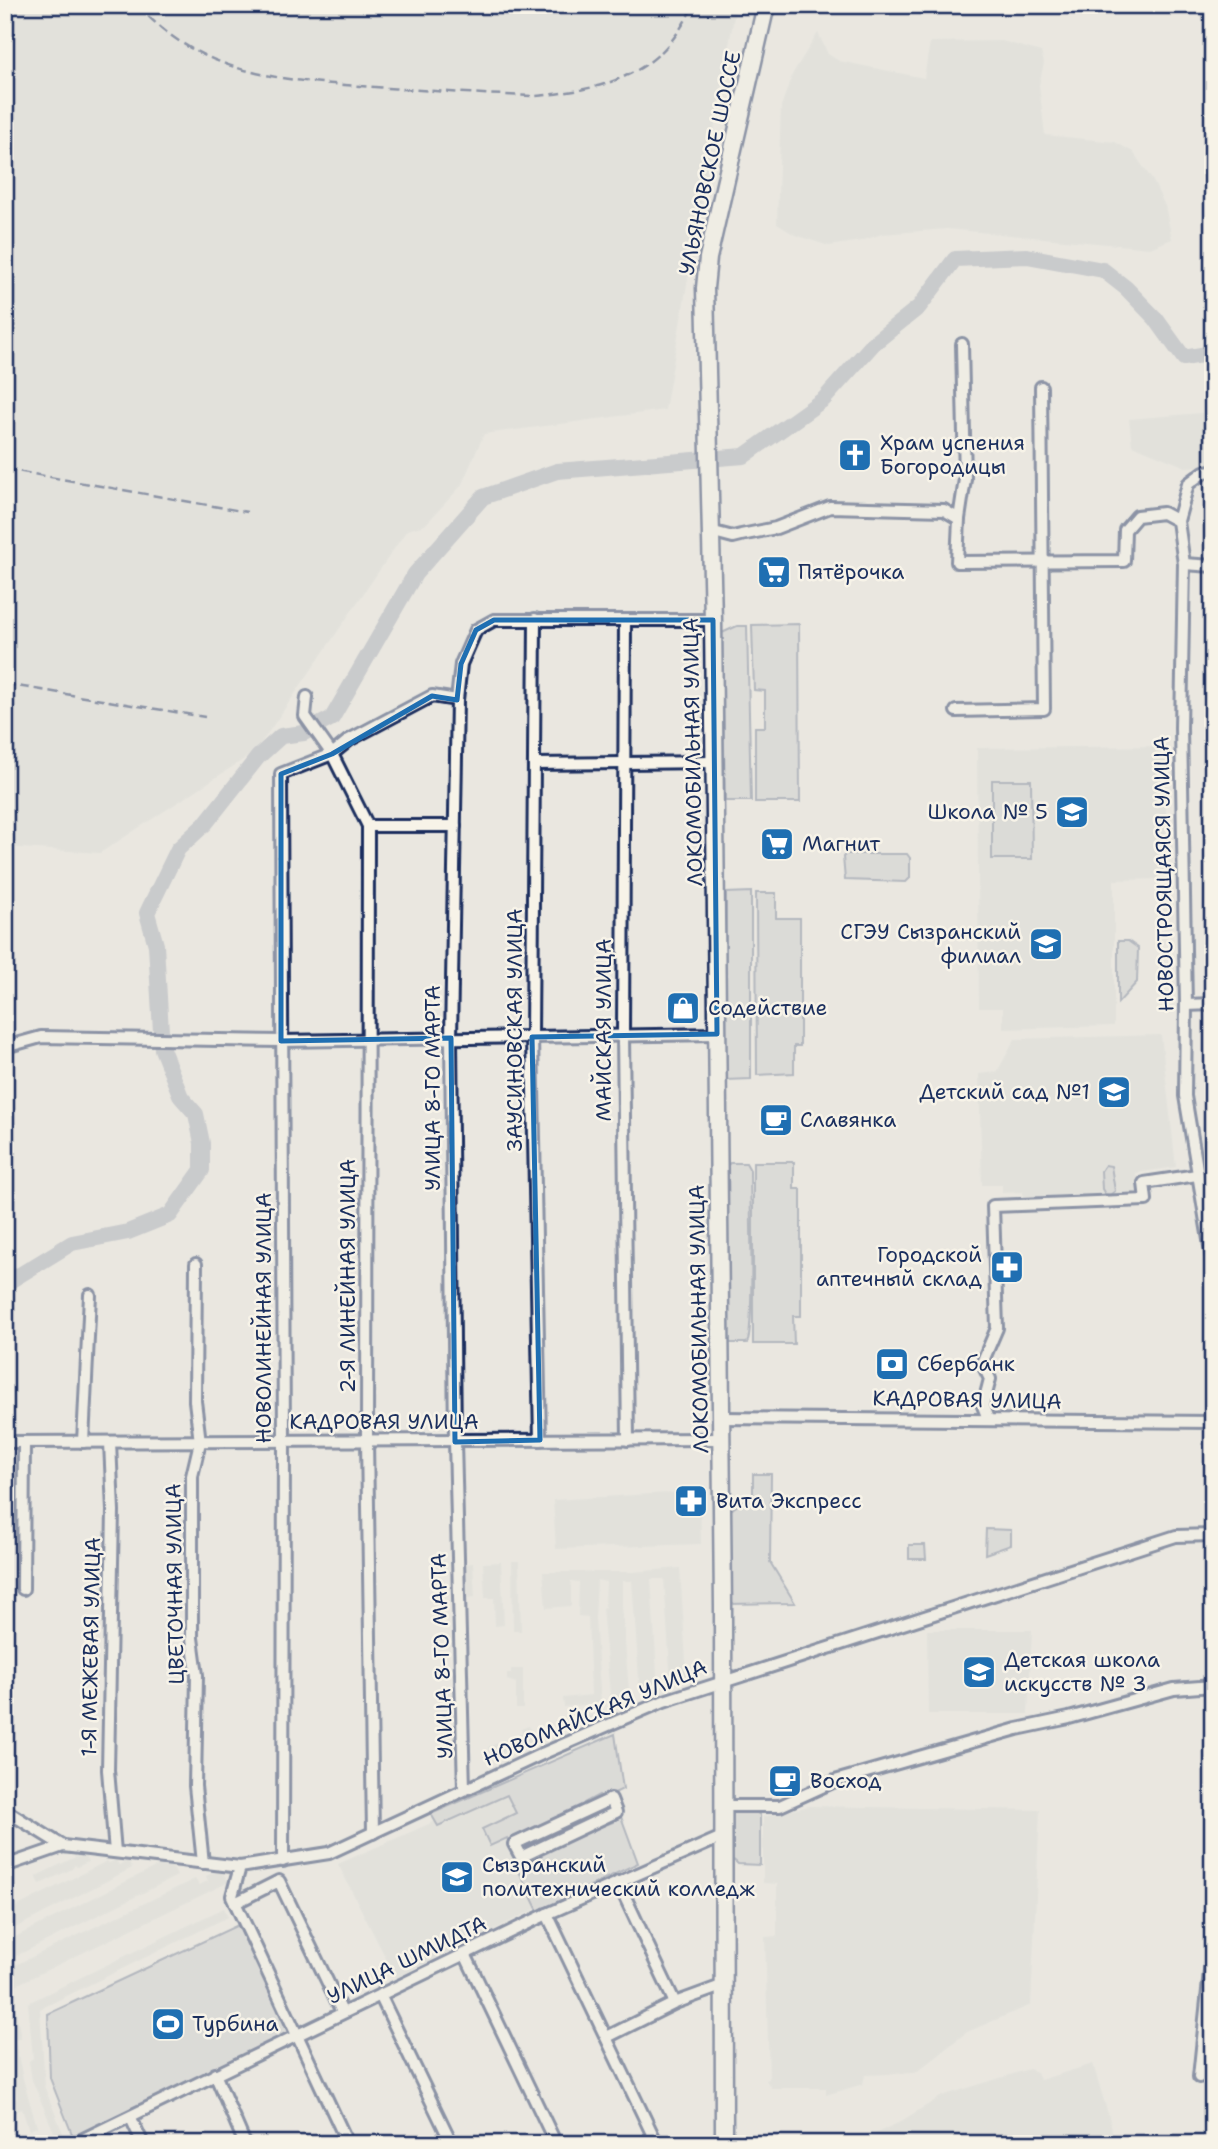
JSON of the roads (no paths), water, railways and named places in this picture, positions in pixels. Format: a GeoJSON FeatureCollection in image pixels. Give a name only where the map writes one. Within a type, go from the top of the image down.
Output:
{"type":"FeatureCollection","features":[{"type":"Feature","properties":{"kind":"main road","name":"УЛЬЯНОВСКОЕ ШОССЕ"},"geometry":{"type":"LineString","coordinates":[[710,493],[705,288],[708,258],[766,5]]}},
{"type":"Feature","properties":{"kind":"main road","name":"ЛОКОМОБИЛЬНАЯ УЛИЦА"},"geometry":{"type":"LineString","coordinates":[[710,493],[724,1681],[724,2144]]}},
{"type":"Feature","properties":{"kind":"street"},"geometry":{"type":"LineString","coordinates":[[962,344],[965,479],[959,519],[957,562],[1124,561],[1125,530],[1137,516],[1163,513],[1178,521]]}},
{"type":"Feature","properties":{"kind":"street"},"geometry":{"type":"LineString","coordinates":[[956,711],[1044,709],[1041,387]]}},
{"type":"Feature","properties":{"kind":"street","name":"НОВОСТРОЯЩАЯСЯ УЛИЦА"},"geometry":{"type":"LineString","coordinates":[[1213,471],[1203,472],[1188,484],[1178,521],[1184,564],[1181,728],[1185,1096],[1213,1264]]}},
{"type":"Feature","properties":{"kind":"street"},"geometry":{"type":"LineString","coordinates":[[710,531],[733,537],[776,528],[830,507],[944,510],[959,519]]}},
{"type":"Feature","properties":{"kind":"street"},"geometry":{"type":"LineString","coordinates":[[1184,564],[1213,566]]}},
{"type":"Feature","properties":{"kind":"street","name":"ЗАУСИНОВСКАЯ УЛИЦА"},"geometry":{"type":"LineString","coordinates":[[535,619],[533,1037],[540,1440]]}},
{"type":"Feature","properties":{"kind":"street","name":"УЛИЦА 8-ГО МАРТА"},"geometry":{"type":"LineString","coordinates":[[464,1789],[455,1442],[451,1038],[457,701],[461,664],[476,630],[494,620],[713,620]]}},
{"type":"Feature","properties":{"kind":"street","name":"МАЙСКАЯ УЛИЦА"},"geometry":{"type":"LineString","coordinates":[[625,620],[623,1036],[628,1440]]}},
{"type":"Feature","properties":{"kind":"street"},"geometry":{"type":"LineString","coordinates":[[332,754],[349,740],[432,696],[457,701]]}},
{"type":"Feature","properties":{"kind":"street","name":"2-Я ЛИНЕЙНАЯ УЛИЦА"},"geometry":{"type":"LineString","coordinates":[[307,697],[304,716],[332,754],[368,826],[367,1441],[373,1833]]}},
{"type":"Feature","properties":{"kind":"street","name":"НОВОЛИНЕЙНАЯ УЛИЦА"},"geometry":{"type":"LineString","coordinates":[[283,1861],[281,774],[332,754]]}},
{"type":"Feature","properties":{"kind":"street"},"geometry":{"type":"LineString","coordinates":[[534,764],[714,762]]}},
{"type":"Feature","properties":{"kind":"street"},"geometry":{"type":"LineString","coordinates":[[368,826],[455,826]]}},
{"type":"Feature","properties":{"kind":"street"},"geometry":{"type":"LineString","coordinates":[[1186,1005],[1213,1004]]}},
{"type":"Feature","properties":{"kind":"street"},"geometry":{"type":"LineString","coordinates":[[5,1048],[41,1037],[281,1041],[717,1034]]}},
{"type":"Feature","properties":{"kind":"street"},"geometry":{"type":"LineString","coordinates":[[988,1419],[983,1406],[990,1379],[982,1363],[997,1328],[993,1206],[1146,1200],[1144,1183],[1197,1175]]}},
{"type":"Feature","properties":{"kind":"street","name":"ЦВЕТОЧНАЯ УЛИЦА"},"geometry":{"type":"LineString","coordinates":[[196,1264],[195,1401],[200,1441],[192,1476],[192,1639],[197,1675],[195,1786],[204,1863]]}},
{"type":"Feature","properties":{"kind":"street"},"geometry":{"type":"LineString","coordinates":[[83,1442],[90,1295]]}},
{"type":"Feature","properties":{"kind":"street","name":"КАДРОВАЯ УЛИЦА"},"geometry":{"type":"LineString","coordinates":[[721,1418],[1213,1422]]}},
{"type":"Feature","properties":{"kind":"street","name":"КАДРОВАЯ УЛИЦА"},"geometry":{"type":"LineString","coordinates":[[5,1442],[721,1439]]}},
{"type":"Feature","properties":{"kind":"street"},"geometry":{"type":"LineString","coordinates":[[23,1589],[24,1442]]}},
{"type":"Feature","properties":{"kind":"street","name":"1-Я МЕЖЕВАЯ УЛИЦА"},"geometry":{"type":"LineString","coordinates":[[110,1442],[113,1524],[108,1770],[115,1853]]}},
{"type":"Feature","properties":{"kind":"street","name":"НОВОМАЙСКАЯ УЛИЦА"},"geometry":{"type":"LineString","coordinates":[[5,1810],[63,1846],[115,1853],[240,1867],[330,1853],[464,1789],[664,1701],[1176,1536],[1213,1535]]}},
{"type":"Feature","properties":{"kind":"street"},"geometry":{"type":"LineString","coordinates":[[724,1806],[779,1806],[835,1781],[1017,1729],[1069,1718],[1174,1689],[1213,1686]]}},
{"type":"Feature","properties":{"kind":"street"},"geometry":{"type":"LineString","coordinates":[[611,1799],[616,1812],[521,1857],[514,1844],[585,1811],[611,1799]]}},
{"type":"Feature","properties":{"kind":"street"},"geometry":{"type":"LineString","coordinates":[[585,1811],[591,1824]]}},
{"type":"Feature","properties":{"kind":"street","name":"УЛИЦА ШМИДТА"},"geometry":{"type":"LineString","coordinates":[[73,2144],[547,1914],[724,1836]]}},
{"type":"Feature","properties":{"kind":"street"},"geometry":{"type":"LineString","coordinates":[[5,1866],[63,1846]]}},
{"type":"Feature","properties":{"kind":"street"},"geometry":{"type":"LineString","coordinates":[[240,1867],[232,1896],[348,2144]]}},
{"type":"Feature","properties":{"kind":"street"},"geometry":{"type":"LineString","coordinates":[[235,1903],[279,1881],[342,2012]]}},
{"type":"Feature","properties":{"kind":"street"},"geometry":{"type":"LineString","coordinates":[[618,1882],[675,2003]]}},
{"type":"Feature","properties":{"kind":"street"},"geometry":{"type":"LineString","coordinates":[[547,1914],[657,2144]]}},
{"type":"Feature","properties":{"kind":"street"},"geometry":{"type":"LineString","coordinates":[[1199,2077],[1213,1942]]}},
{"type":"Feature","properties":{"kind":"street"},"geometry":{"type":"LineString","coordinates":[[465,1954],[556,2144]]}},
{"type":"Feature","properties":{"kind":"street"},"geometry":{"type":"LineString","coordinates":[[607,2037],[675,2003],[724,1985]]}},
{"type":"Feature","properties":{"kind":"street"},"geometry":{"type":"LineString","coordinates":[[380,1995],[452,2144]]}},
{"type":"Feature","properties":{"kind":"street"},"geometry":{"type":"LineString","coordinates":[[215,2074],[245,2144]]}},
{"type":"Feature","properties":{"kind":"street"},"geometry":{"type":"LineString","coordinates":[[131,2118],[143,2144]]}},
{"type":"Feature","properties":{"kind":"waterway"},"geometry":{"type":"LineString","coordinates":[[5,1284],[72,1243],[128,1232],[170,1215],[202,1170],[202,1143],[196,1114],[181,1097],[162,1049],[156,945],[147,913],[178,849],[205,824],[258,757],[281,736],[304,733],[332,718],[415,574],[483,497],[557,471],[744,456],[824,399],[874,343],[919,307],[955,259],[1027,256],[1103,270],[1126,288],[1156,319],[1184,358],[1213,353]]}},
{"type":"Feature","properties":{"kind":"railway"},"geometry":{"type":"LineString","coordinates":[[138,5],[164,30],[191,49],[252,72],[318,83],[536,96],[609,83],[648,63],[680,29],[693,5]]}},
{"type":"Feature","properties":{"kind":"railway"},"geometry":{"type":"LineString","coordinates":[[5,469],[247,512]]}},
{"type":"Feature","properties":{"kind":"railway"},"geometry":{"type":"LineString","coordinates":[[5,684],[205,717]]}},
{"type":"Feature","properties":{"kind":"place","name":"Храм успения Богородицы"},"geometry":{"type":"Point","coordinates":[855,455]}},
{"type":"Feature","properties":{"kind":"place","name":"Пятёрочка"},"geometry":{"type":"Point","coordinates":[774,572]}},
{"type":"Feature","properties":{"kind":"place","name":"Школа № 5"},"geometry":{"type":"Point","coordinates":[1072,812]}},
{"type":"Feature","properties":{"kind":"place","name":"Магнит"},"geometry":{"type":"Point","coordinates":[777,844]}},
{"type":"Feature","properties":{"kind":"place","name":"СГЭУ Сызранский филиал"},"geometry":{"type":"Point","coordinates":[1046,944]}},
{"type":"Feature","properties":{"kind":"place","name":"Содействие"},"geometry":{"type":"Point","coordinates":[683,1008]}},
{"type":"Feature","properties":{"kind":"place","name":"Детский сад №1"},"geometry":{"type":"Point","coordinates":[1114,1092]}},
{"type":"Feature","properties":{"kind":"place","name":"Славянка"},"geometry":{"type":"Point","coordinates":[776,1120]}},
{"type":"Feature","properties":{"kind":"place","name":"Городской аптечный склад"},"geometry":{"type":"Point","coordinates":[1007,1267]}},
{"type":"Feature","properties":{"kind":"place","name":"Сбербанк"},"geometry":{"type":"Point","coordinates":[892,1364]}},
{"type":"Feature","properties":{"kind":"place","name":"Вита Экспресс"},"geometry":{"type":"Point","coordinates":[691,1501]}},
{"type":"Feature","properties":{"kind":"place","name":"Детская школа искусств № 3"},"geometry":{"type":"Point","coordinates":[979,1672]}},
{"type":"Feature","properties":{"kind":"place","name":"Восход"},"geometry":{"type":"Point","coordinates":[785,1781]}},
{"type":"Feature","properties":{"kind":"place","name":"Сызранский политехнический колледж"},"geometry":{"type":"Point","coordinates":[457,1877]}},
{"type":"Feature","properties":{"kind":"place","name":"Турбина"},"geometry":{"type":"Point","coordinates":[168,2024]}}]}
